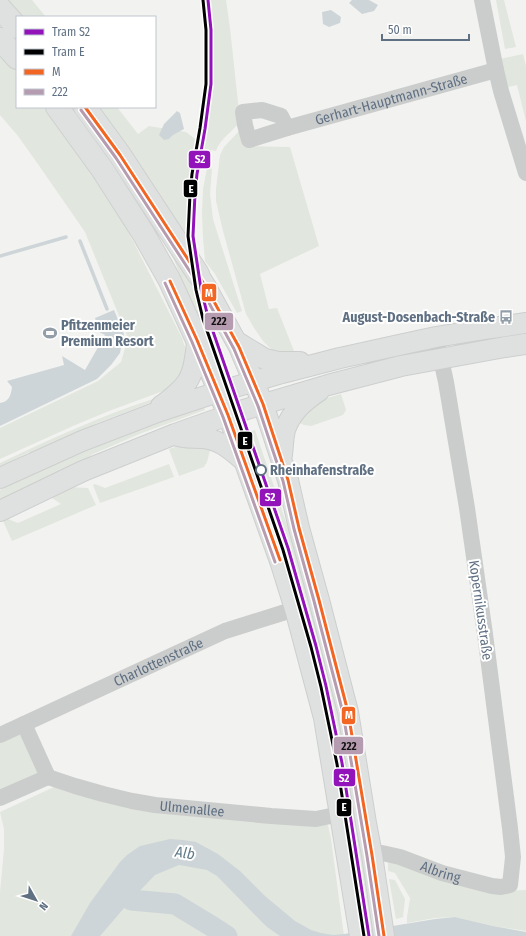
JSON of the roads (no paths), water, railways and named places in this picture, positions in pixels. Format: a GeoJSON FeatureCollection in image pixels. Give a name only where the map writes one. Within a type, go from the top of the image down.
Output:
{"type":"FeatureCollection","features":[{"type":"Feature","properties":{"kind":"highway"},"geometry":{"type":"LineString","coordinates":[[0,8],[16,26]]}},
{"type":"Feature","properties":{"kind":"highway"},"geometry":{"type":"LineString","coordinates":[[0,39],[16,57]]}},
{"type":"Feature","properties":{"kind":"highway"},"geometry":{"type":"LineString","coordinates":[[58,108],[102,169],[143,233],[169,279],[197,340]]}},
{"type":"Feature","properties":{"kind":"highway"},"geometry":{"type":"LineString","coordinates":[[86,108],[120,155],[198,274]]}},
{"type":"Feature","properties":{"kind":"main road"},"geometry":{"type":"LineString","coordinates":[[198,274],[237,342],[263,404],[292,493],[299,528],[348,712],[383,928]]}},
{"type":"Feature","properties":{"kind":"main road"},"geometry":{"type":"LineString","coordinates":[[0,478],[82,441],[145,416],[218,392],[318,364],[399,344],[485,328],[526,323]]}},
{"type":"Feature","properties":{"kind":"main road"},"geometry":{"type":"LineString","coordinates":[[197,340],[228,415],[296,609],[324,718],[359,930]]}},
{"type":"Feature","properties":{"kind":"main road"},"geometry":{"type":"LineString","coordinates":[[145,416],[171,398],[188,381],[196,359],[197,340]]}},
{"type":"Feature","properties":{"kind":"main road"},"geometry":{"type":"LineString","coordinates":[[237,342],[257,355],[272,361],[318,364]]}},
{"type":"Feature","properties":{"kind":"main road"},"geometry":{"type":"LineString","coordinates":[[0,511],[83,471],[228,415],[328,385],[401,366],[526,344]]}},
{"type":"Feature","properties":{"kind":"main road"},"geometry":{"type":"LineString","coordinates":[[282,459],[285,431],[296,410],[303,402],[328,385]]}},
{"type":"Feature","properties":{"kind":"main road"},"geometry":{"type":"LineString","coordinates":[[173,435],[219,441],[244,462]]}},
{"type":"Feature","properties":{"kind":"street"},"geometry":{"type":"LineString","coordinates":[[482,0],[501,91],[526,173]]}},
{"type":"Feature","properties":{"kind":"street","name":"Gerhart-Hauptmann-Straße"},"geometry":{"type":"LineString","coordinates":[[287,128],[496,70]]}},
{"type":"Feature","properties":{"kind":"street","name":"Kopernikusstraße"},"geometry":{"type":"LineString","coordinates":[[436,337],[446,382],[466,500],[485,634],[513,857],[510,885]]}},
{"type":"Feature","properties":{"kind":"street","name":"Charlottenstraße"},"geometry":{"type":"LineString","coordinates":[[0,736],[225,631],[296,609]]}},
{"type":"Feature","properties":{"kind":"street"},"geometry":{"type":"LineString","coordinates":[[0,798],[48,777],[24,724]]}},
{"type":"Feature","properties":{"kind":"street","name":"Ulmenallee"},"geometry":{"type":"LineString","coordinates":[[48,777],[103,794],[155,805],[316,819],[340,814]]}},
{"type":"Feature","properties":{"kind":"street","name":"Albring"},"geometry":{"type":"LineString","coordinates":[[372,855],[382,853],[400,857],[442,873],[492,886],[501,887],[510,885]]}},
{"type":"Feature","properties":{"kind":"water"},"geometry":{"type":"Polygon","coordinates":[[[352,0],[369,0],[378,5],[374,11],[362,14],[349,3],[352,0]]]}},
{"type":"Feature","properties":{"kind":"water"},"geometry":{"type":"Polygon","coordinates":[[[331,10],[341,17],[340,23],[329,27],[323,24],[322,12],[331,10]]]}},
{"type":"Feature","properties":{"kind":"water"},"geometry":{"type":"Polygon","coordinates":[[[177,111],[180,113],[184,129],[169,139],[164,140],[159,135],[164,124],[177,111]]]}},
{"type":"Feature","properties":{"kind":"water"},"geometry":{"type":"Polygon","coordinates":[[[114,310],[124,334],[120,353],[111,365],[97,379],[0,426],[0,403],[7,400],[12,390],[12,387],[7,381],[64,365],[62,356],[85,370],[105,335],[99,332],[95,318],[114,310]]]}},
{"type":"Feature","properties":{"kind":"water"},"geometry":{"type":"Polygon","coordinates":[[[170,839],[196,842],[218,854],[240,871],[265,896],[295,921],[311,930],[321,933],[333,935],[344,934],[455,917],[526,932],[526,936],[280,936],[267,927],[217,876],[207,870],[179,865],[155,875],[100,936],[71,936],[90,903],[120,862],[127,855],[140,846],[170,839]]]}},
{"type":"Feature","properties":{"kind":"waterway"},"geometry":{"type":"LineString","coordinates":[[0,256],[66,237]]}},
{"type":"Feature","properties":{"kind":"waterway"},"geometry":{"type":"LineString","coordinates":[[80,241],[107,309]]}},
{"type":"Feature","properties":{"kind":"waterway","name":"Alb"},"geometry":{"type":"LineString","coordinates":[[131,900],[175,904],[227,936]]}},
{"type":"Feature","properties":{"kind":"tram line","name":"E"},"geometry":{"type":"LineString","coordinates":[[203,0],[206,30],[206,84],[192,174],[188,236],[196,290],[203,319],[283,550],[311,647],[337,764],[364,936]]}},
{"type":"Feature","properties":{"kind":"tram line","name":"S2"},"geometry":{"type":"LineString","coordinates":[[208,0],[211,30],[211,84],[197,174],[193,236],[201,289],[208,317],[288,548],[316,646],[342,763],[369,936]]}},
{"type":"Feature","properties":{"kind":"place","name":"August-Dosenbach-Straße"},"geometry":{"type":"Point","coordinates":[506,317]}},
{"type":"Feature","properties":{"kind":"place","name":"Pfitzenmeier Premium Resort"},"geometry":{"type":"Point","coordinates":[50,333]}},
{"type":"Feature","properties":{"kind":"place","name":"Rheinhafenstraße"},"geometry":{"type":"Point","coordinates":[261,470]}}]}
